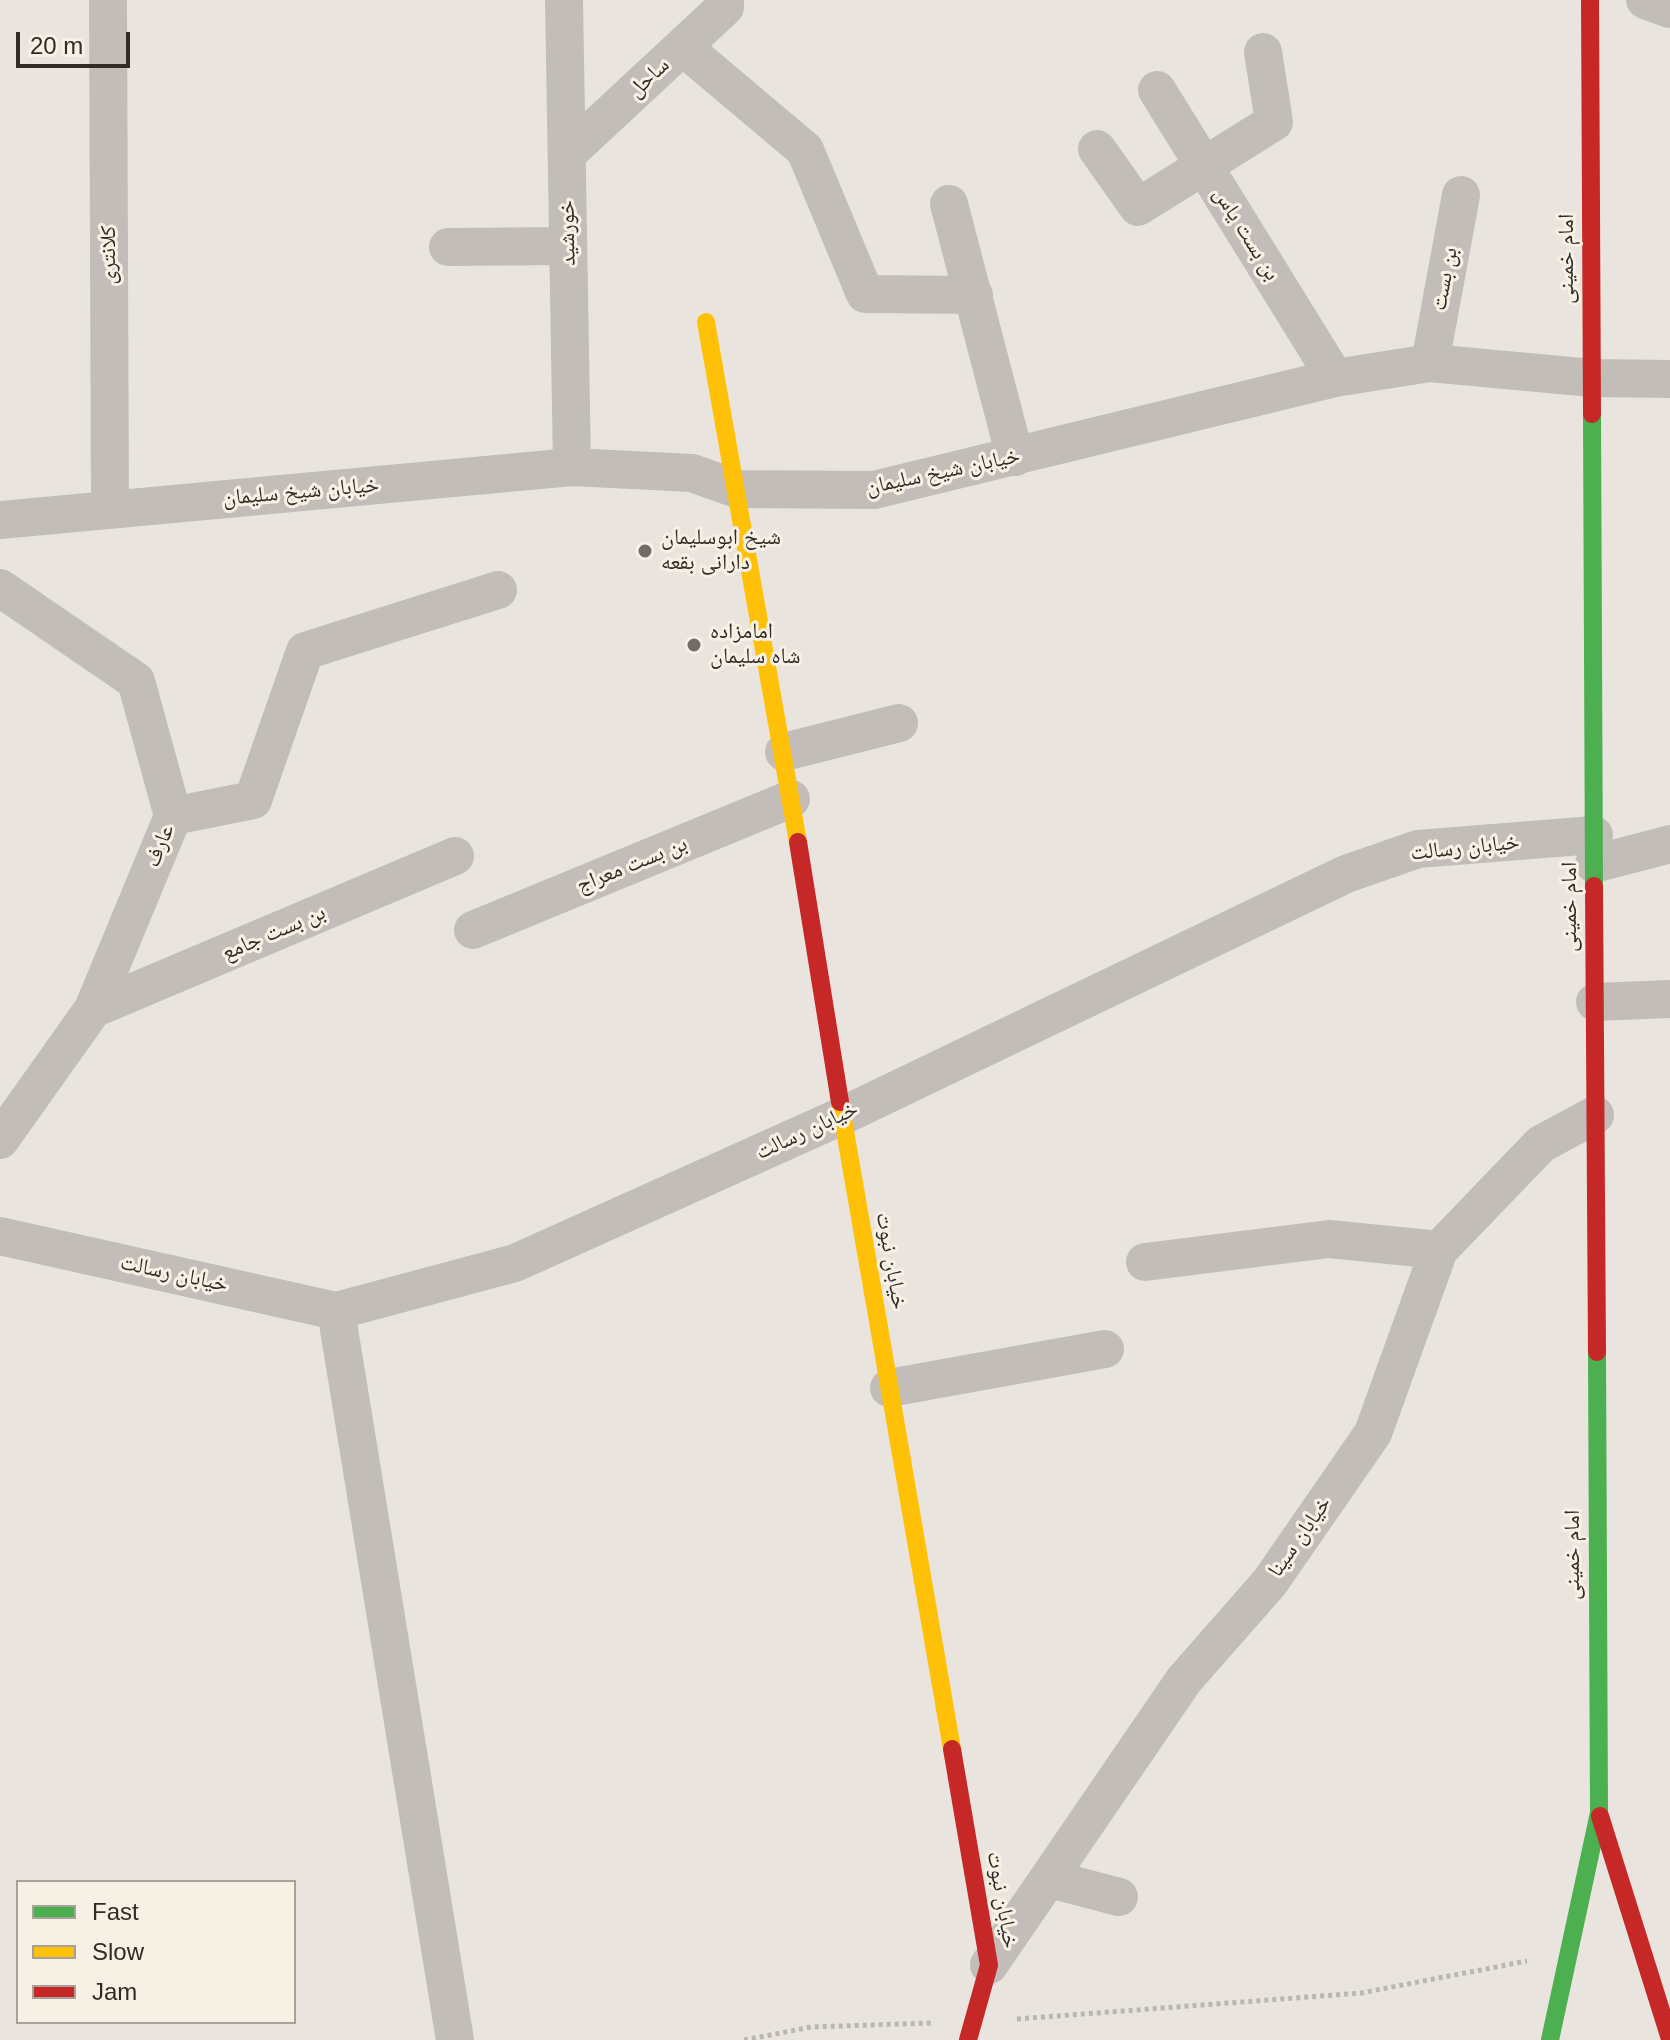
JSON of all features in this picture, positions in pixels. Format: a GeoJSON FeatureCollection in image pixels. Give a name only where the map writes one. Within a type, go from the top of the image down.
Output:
{"type":"FeatureCollection","features":[{"type":"Feature","properties":{"kind":"street","name":"کلانتری"},"geometry":{"type":"LineString","coordinates":[[108,0],[110,509]]}},
{"type":"Feature","properties":{"kind":"street","name":"خورشید"},"geometry":{"type":"LineString","coordinates":[[564,0],[572,467]]}},
{"type":"Feature","properties":{"kind":"street","name":"ساحل"},"geometry":{"type":"LineString","coordinates":[[567,154],[725,7],[725,0]]}},
{"type":"Feature","properties":{"kind":"street","name":"امام خمینی"},"geometry":{"type":"LineString","coordinates":[[1590,0],[1599,1813]]}},
{"type":"Feature","properties":{"kind":"street"},"geometry":{"type":"LineString","coordinates":[[1645,0],[1670,9]]}},
{"type":"Feature","properties":{"kind":"street"},"geometry":{"type":"LineString","coordinates":[[683,47],[805,150],[865,294],[974,295]]}},
{"type":"Feature","properties":{"kind":"street"},"geometry":{"type":"LineString","coordinates":[[1097,149],[1138,207],[1274,122],[1263,52]]}},
{"type":"Feature","properties":{"kind":"street","name":"بن بست یاس"},"geometry":{"type":"LineString","coordinates":[[1157,90],[1335,378]]}},
{"type":"Feature","properties":{"kind":"street","name":"بن بست"},"geometry":{"type":"LineString","coordinates":[[1430,363],[1461,195]]}},
{"type":"Feature","properties":{"kind":"street"},"geometry":{"type":"LineString","coordinates":[[949,204],[1015,457]]}},
{"type":"Feature","properties":{"kind":"street"},"geometry":{"type":"LineString","coordinates":[[448,247],[568,246]]}},
{"type":"Feature","properties":{"kind":"street","name":"خیابان نبوت"},"geometry":{"type":"LineString","coordinates":[[706,322],[784,752],[842,1116],[989,1965],[970,2031]]}},
{"type":"Feature","properties":{"kind":"street","name":"خیابان شیخ سلیمان"},"geometry":{"type":"LineString","coordinates":[[0,520],[572,467],[692,473],[737,489],[874,490],[1335,378],[1430,363],[1592,378],[1670,379]]}},
{"type":"Feature","properties":{"kind":"street","name":"عارف"},"geometry":{"type":"LineString","coordinates":[[0,588],[136,681],[173,816],[93,1009],[0,1140]]}},
{"type":"Feature","properties":{"kind":"street"},"geometry":{"type":"LineString","coordinates":[[173,816],[253,800],[305,651],[498,590]]}},
{"type":"Feature","properties":{"kind":"street"},"geometry":{"type":"LineString","coordinates":[[784,752],[899,723]]}},
{"type":"Feature","properties":{"kind":"street","name":"بن بست معراج"},"geometry":{"type":"LineString","coordinates":[[473,930],[791,799]]}},
{"type":"Feature","properties":{"kind":"street","name":"خیابان رسالت"},"geometry":{"type":"LineString","coordinates":[[0,1236],[336,1311],[515,1263],[842,1116],[1346,874],[1418,849],[1594,850],[1670,844]]}},
{"type":"Feature","properties":{"kind":"street","name":"بن بست جامع"},"geometry":{"type":"LineString","coordinates":[[93,1009],[455,856]]}},
{"type":"Feature","properties":{"kind":"street"},"geometry":{"type":"LineString","coordinates":[[1595,1002],[1670,999]]}},
{"type":"Feature","properties":{"kind":"street","name":"خیابان سینا"},"geometry":{"type":"LineString","coordinates":[[989,1965],[1184,1680],[1270,1582],[1373,1433],[1439,1250],[1541,1144],[1595,1115]]}},
{"type":"Feature","properties":{"kind":"street"},"geometry":{"type":"LineString","coordinates":[[1145,1262],[1329,1239],[1439,1250]]}},
{"type":"Feature","properties":{"kind":"street"},"geometry":{"type":"LineString","coordinates":[[336,1311],[455,2040]]}},
{"type":"Feature","properties":{"kind":"street"},"geometry":{"type":"LineString","coordinates":[[889,1388],[1105,1349]]}},
{"type":"Feature","properties":{"kind":"street"},"geometry":{"type":"LineString","coordinates":[[1550,2040],[1599,1813]]}},
{"type":"Feature","properties":{"kind":"street"},"geometry":{"type":"LineString","coordinates":[[1599,1813],[1670,2039]]}},
{"type":"Feature","properties":{"kind":"street"},"geometry":{"type":"LineString","coordinates":[[1050,1879],[1119,1897]]}},
{"type":"Feature","properties":{"kind":"path"},"geometry":{"type":"LineString","coordinates":[[744,2040],[811,2027],[970,2031],[1361,1993],[1571,1952]]}},
{"type":"Feature","properties":{"kind":"traffic: fast"},"geometry":{"type":"LineString","coordinates":[[1592,414],[1594,886]]}},
{"type":"Feature","properties":{"kind":"traffic: fast"},"geometry":{"type":"LineString","coordinates":[[1550,2040],[1599,1813],[1597,1352]]}},
{"type":"Feature","properties":{"kind":"traffic: slow"},"geometry":{"type":"LineString","coordinates":[[706,322],[798,842]]}},
{"type":"Feature","properties":{"kind":"traffic: slow"},"geometry":{"type":"LineString","coordinates":[[840,1102],[952,1749]]}},
{"type":"Feature","properties":{"kind":"traffic: jam"},"geometry":{"type":"LineString","coordinates":[[1590,0],[1592,414]]}},
{"type":"Feature","properties":{"kind":"traffic: jam"},"geometry":{"type":"LineString","coordinates":[[798,842],[840,1102]]}},
{"type":"Feature","properties":{"kind":"traffic: jam"},"geometry":{"type":"LineString","coordinates":[[1594,886],[1597,1352]]}},
{"type":"Feature","properties":{"kind":"traffic: jam"},"geometry":{"type":"LineString","coordinates":[[952,1749],[989,1965],[968,2040]]}},
{"type":"Feature","properties":{"kind":"traffic: jam"},"geometry":{"type":"LineString","coordinates":[[1600,1816],[1670,2039]]}},
{"type":"Feature","properties":{"kind":"place","name":"شیخ ابوسلیمان دارانی بقعه"},"geometry":{"type":"Point","coordinates":[645,551]}},
{"type":"Feature","properties":{"kind":"place","name":"امامزاده شاه سلیمان"},"geometry":{"type":"Point","coordinates":[694,645]}}]}
